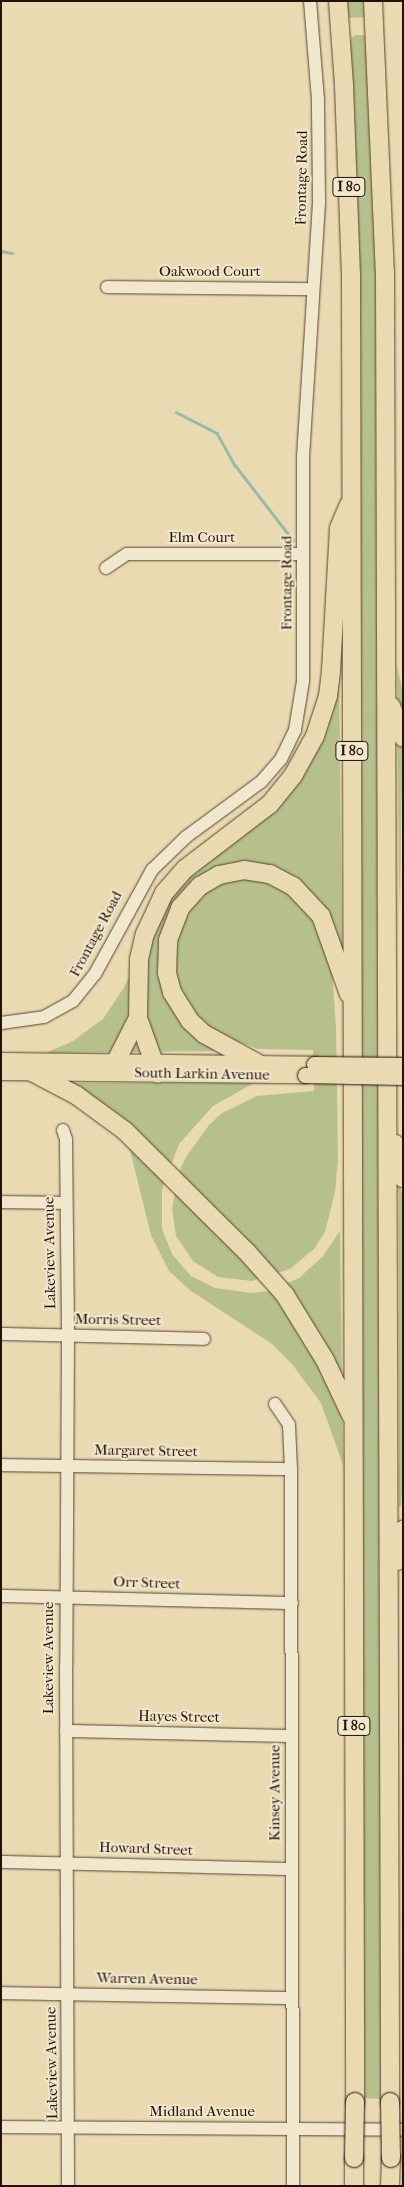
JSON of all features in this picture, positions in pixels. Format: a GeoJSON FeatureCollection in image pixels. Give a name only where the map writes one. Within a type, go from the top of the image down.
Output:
{"type":"FeatureCollection","features":[{"type":"Feature","properties":{"kind":"highway","name":"I 80"},"geometry":{"type":"LineString","coordinates":[[338,1],[350,213],[354,2186]]}},
{"type":"Feature","properties":{"kind":"highway","name":"I 80"},"geometry":{"type":"LineString","coordinates":[[373,1],[386,271],[390,2186]]}},
{"type":"Feature","properties":{"kind":"highway"},"geometry":{"type":"LineString","coordinates":[[156,1068],[138,1018],[139,959],[145,934],[164,893],[185,869],[270,804],[294,774],[315,736],[328,696],[331,671],[338,528],[351,500]]}},
{"type":"Feature","properties":{"kind":"highway"},"geometry":{"type":"LineString","coordinates":[[386,681],[393,716],[403,738]]}},
{"type":"Feature","properties":{"kind":"highway"},"geometry":{"type":"LineString","coordinates":[[256,1063],[212,1039],[190,1021],[172,992],[167,973],[168,940],[180,908],[210,879],[233,871],[257,871],[282,880],[302,894],[326,928],[342,979],[352,1002]]}},
{"type":"Feature","properties":{"kind":"highway"},"geometry":{"type":"LineString","coordinates":[[116,1062],[138,1018]]}},
{"type":"Feature","properties":{"kind":"highway"},"geometry":{"type":"LineString","coordinates":[[32,1072],[84,1099],[125,1131],[246,1251],[285,1295],[325,1360],[353,1418]]}},
{"type":"Feature","properties":{"kind":"highway"},"geometry":{"type":"LineString","coordinates":[[388,1126],[403,1178]]}},
{"type":"Feature","properties":{"kind":"highway"},"geometry":{"type":"LineString","coordinates":[[389,1603],[403,1530]]}},
{"type":"Feature","properties":{"kind":"main road","name":"South Larkin Avenue"},"geometry":{"type":"LineString","coordinates":[[1,1060],[116,1062],[156,1068],[309,1070],[403,1065]]}},
{"type":"Feature","properties":{"kind":"main road","name":"South Larkin Avenue"},"geometry":{"type":"LineString","coordinates":[[1,1072],[256,1063],[309,1070],[403,1077]]}},
{"type":"Feature","properties":{"kind":"street","name":"Frontage Road"},"geometry":{"type":"LineString","coordinates":[[1,1023],[44,1017],[73,1001],[95,974],[141,884],[160,860],[250,792],[281,759],[295,730],[302,694],[303,448],[320,150],[310,1]]}},
{"type":"Feature","properties":{"kind":"street","name":"Oakwood Court"},"geometry":{"type":"LineString","coordinates":[[107,287],[313,289]]}},
{"type":"Feature","properties":{"kind":"street","name":"Elm Court"},"geometry":{"type":"LineString","coordinates":[[106,568],[128,554],[302,554]]}},
{"type":"Feature","properties":{"kind":"street","name":"Lakeview Avenue"},"geometry":{"type":"LineString","coordinates":[[63,1130],[66,1139],[68,1335],[66,1465],[68,2186]]}},
{"type":"Feature","properties":{"kind":"street"},"geometry":{"type":"LineString","coordinates":[[1,1202],[66,1203]]}},
{"type":"Feature","properties":{"kind":"street","name":"Morris Street"},"geometry":{"type":"LineString","coordinates":[[1,1334],[204,1339]]}},
{"type":"Feature","properties":{"kind":"street","name":"Kinsey Avenue"},"geometry":{"type":"LineString","coordinates":[[275,1404],[289,1425],[292,1603],[293,2186]]}},
{"type":"Feature","properties":{"kind":"street","name":"Margaret Street"},"geometry":{"type":"LineString","coordinates":[[1,1465],[290,1469]]}},
{"type":"Feature","properties":{"kind":"street","name":"Orr Street"},"geometry":{"type":"LineString","coordinates":[[1,1596],[292,1603]]}},
{"type":"Feature","properties":{"kind":"street","name":"Hayes Street"},"geometry":{"type":"LineString","coordinates":[[66,1731],[292,1736]]}},
{"type":"Feature","properties":{"kind":"street","name":"Howard Street"},"geometry":{"type":"LineString","coordinates":[[1,1862],[291,1869]]}},
{"type":"Feature","properties":{"kind":"street","name":"Warren Avenue"},"geometry":{"type":"LineString","coordinates":[[1,1993],[292,1998]]}},
{"type":"Feature","properties":{"kind":"street","name":"Midland Avenue"},"geometry":{"type":"LineString","coordinates":[[1,2127],[403,2130]]}},
{"type":"Feature","properties":{"kind":"green space"},"geometry":{"type":"Polygon","coordinates":[[[345,1],[367,1],[367,17],[349,18],[345,1]]]}},
{"type":"Feature","properties":{"kind":"green space"},"geometry":{"type":"Polygon","coordinates":[[[355,35],[365,35],[368,41],[378,217],[383,2099],[362,2098],[361,338],[358,327],[348,42],[355,35]]]}},
{"type":"Feature","properties":{"kind":"green space"},"geometry":{"type":"Polygon","coordinates":[[[397,667],[403,692],[400,909],[399,876],[397,667]]]}},
{"type":"Feature","properties":{"kind":"green space"},"geometry":{"type":"Polygon","coordinates":[[[339,670],[342,958],[333,931],[272,869],[197,882],[161,965],[218,1051],[46,1053],[73,1041],[103,1019],[123,989],[176,884],[273,808],[339,670]]]}},
{"type":"Feature","properties":{"kind":"green space"},"geometry":{"type":"Polygon","coordinates":[[[244,878],[275,884],[289,893],[316,924],[332,969],[336,1028],[338,1159],[335,1192],[325,1232],[314,1249],[290,1269],[252,1281],[218,1277],[193,1261],[176,1236],[172,1209],[178,1174],[186,1157],[209,1125],[222,1113],[257,1096],[314,1091],[313,1050],[258,1049],[218,1034],[195,1014],[177,982],[176,946],[185,917],[203,894],[229,880],[244,878]]]}},
{"type":"Feature","properties":{"kind":"green space"},"geometry":{"type":"Polygon","coordinates":[[[68,1083],[254,1083],[213,1106],[179,1144],[162,1190],[162,1229],[172,1254],[191,1276],[215,1288],[252,1293],[269,1291],[299,1278],[323,1256],[340,1231],[343,1465],[321,1403],[292,1364],[272,1344],[191,1291],[169,1271],[151,1235],[128,1142],[68,1083]]]}},
{"type":"Feature","properties":{"kind":"green space"},"geometry":{"type":"Polygon","coordinates":[[[399,1183],[403,1197],[403,1479],[401,1506],[399,1506],[399,1183]]]}},
{"type":"Feature","properties":{"kind":"waterway"},"geometry":{"type":"LineString","coordinates":[[1,251],[12,253]]}},
{"type":"Feature","properties":{"kind":"waterway"},"geometry":{"type":"LineString","coordinates":[[176,412],[217,433],[235,465],[293,540]]}}]}
